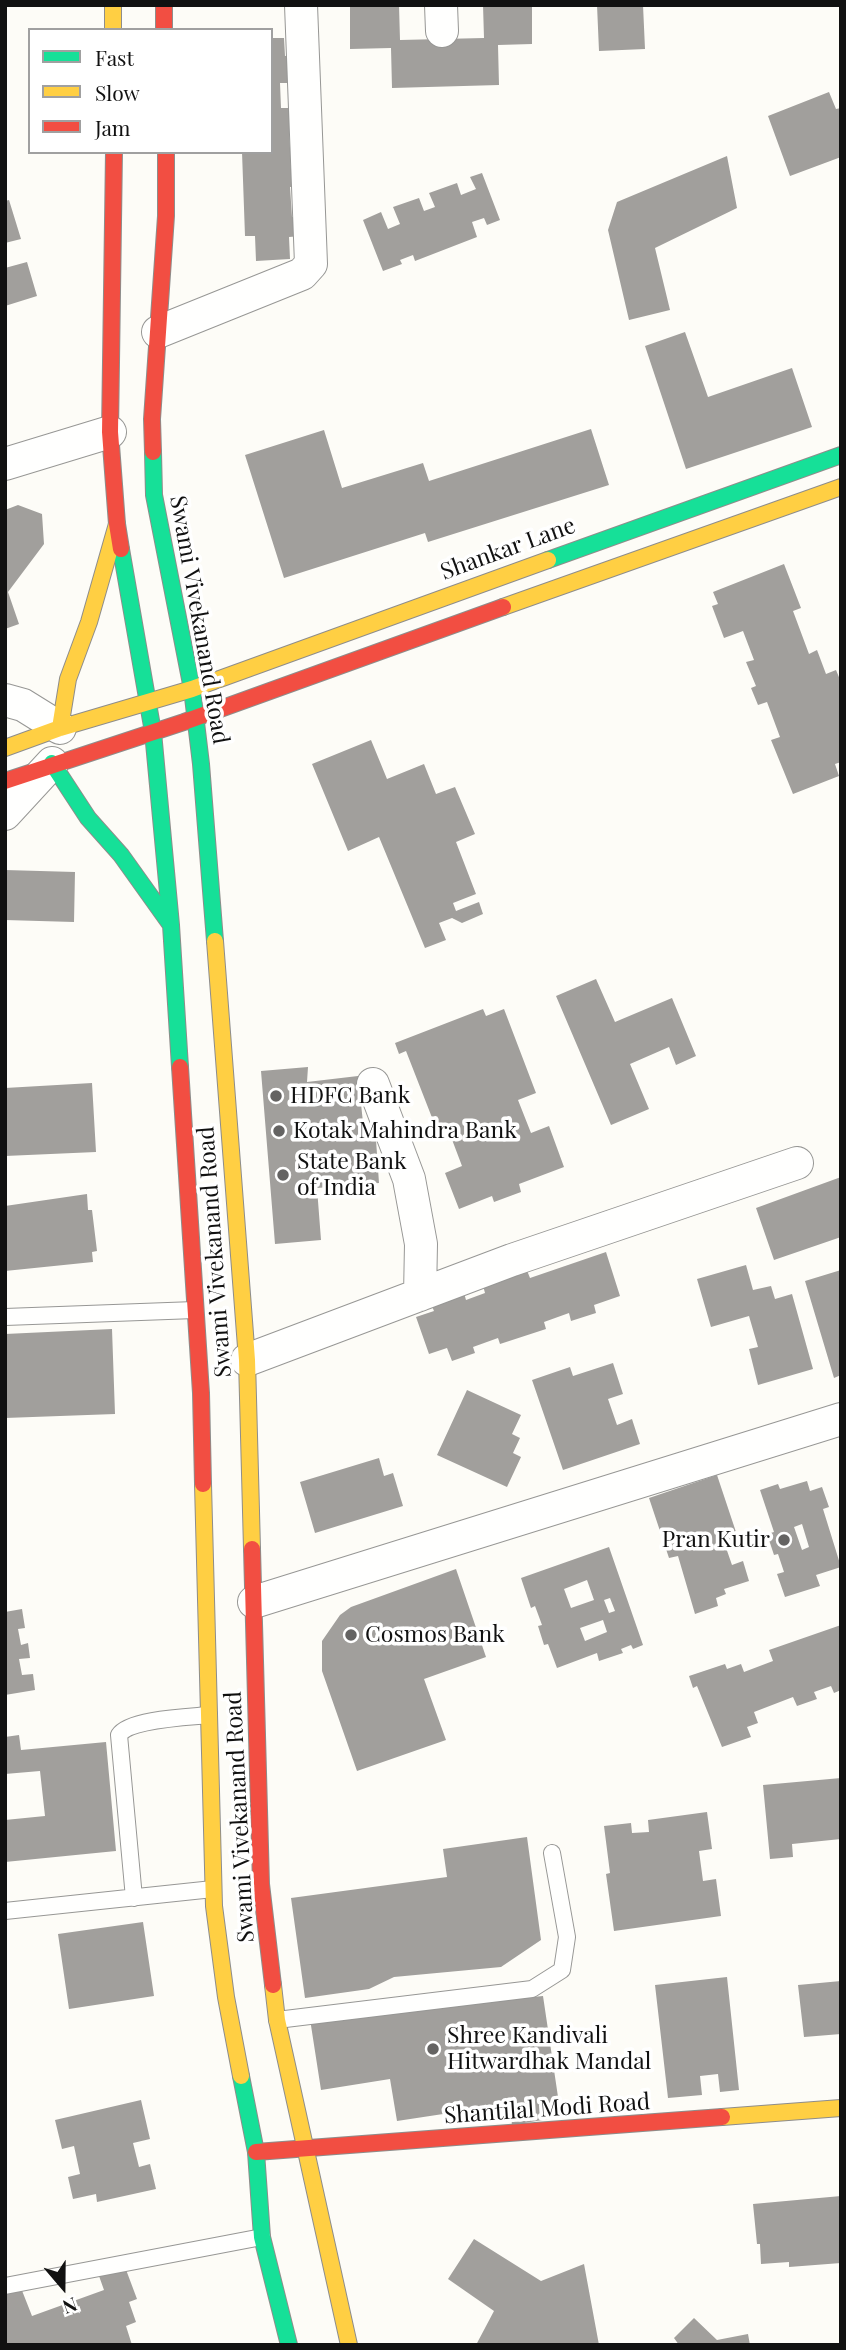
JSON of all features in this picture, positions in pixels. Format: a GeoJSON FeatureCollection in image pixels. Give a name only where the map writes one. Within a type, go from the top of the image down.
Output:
{"type":"FeatureCollection","features":[{"type":"Feature","properties":{"kind":"main road"},"geometry":{"type":"LineString","coordinates":[[113,5],[113,28]]}},
{"type":"Feature","properties":{"kind":"main road"},"geometry":{"type":"LineString","coordinates":[[164,5],[164,28]]}},
{"type":"Feature","properties":{"kind":"main road","name":"Swami Vivekanand Road"},"geometry":{"type":"LineString","coordinates":[[114,154],[110,432],[117,524],[153,732],[171,925],[201,1393],[214,1889],[226,1997],[256,2152],[262,2237],[289,2345]]}},
{"type":"Feature","properties":{"kind":"main road","name":"Swami Vivekanand Road"},"geometry":{"type":"LineString","coordinates":[[166,154],[166,216],[152,419],[154,495],[192,689],[201,764],[247,1360],[261,1884],[278,2020],[304,2150],[349,2345]]}},
{"type":"Feature","properties":{"kind":"main road","name":"Shankar Lane"},"geometry":{"type":"LineString","coordinates":[[5,748],[192,689],[841,455]]}},
{"type":"Feature","properties":{"kind":"main road"},"geometry":{"type":"LineString","coordinates":[[5,781],[52,763],[195,720],[243,699],[841,487]]}},
{"type":"Feature","properties":{"kind":"main road"},"geometry":{"type":"LineString","coordinates":[[60,729],[68,679],[89,622],[117,524]]}},
{"type":"Feature","properties":{"kind":"main road"},"geometry":{"type":"LineString","coordinates":[[52,763],[88,818],[121,855],[171,925]]}},
{"type":"Feature","properties":{"kind":"main road","name":"Shantilal Modi Road"},"geometry":{"type":"LineString","coordinates":[[256,2152],[841,2108]]}},
{"type":"Feature","properties":{"kind":"street"},"geometry":{"type":"LineString","coordinates":[[158,332],[302,274],[311,264],[301,5]]}},
{"type":"Feature","properties":{"kind":"street"},"geometry":{"type":"LineString","coordinates":[[5,464],[110,432]]}},
{"type":"Feature","properties":{"kind":"street"},"geometry":{"type":"LineString","coordinates":[[5,700],[23,705],[60,729]]}},
{"type":"Feature","properties":{"kind":"street"},"geometry":{"type":"LineString","coordinates":[[5,814],[52,763]]}},
{"type":"Feature","properties":{"kind":"street"},"geometry":{"type":"LineString","coordinates":[[373,1083],[409,1179],[421,1244],[420,1294]]}},
{"type":"Feature","properties":{"kind":"street"},"geometry":{"type":"LineString","coordinates":[[247,1360],[512,1260],[797,1163]]}},
{"type":"Feature","properties":{"kind":"street"},"geometry":{"type":"LineString","coordinates":[[254,1602],[841,1419]]}},
{"type":"Feature","properties":{"kind":"lane"},"geometry":{"type":"LineString","coordinates":[[5,1317],[195,1310]]}},
{"type":"Feature","properties":{"kind":"lane"},"geometry":{"type":"LineString","coordinates":[[134,1898],[119,1735],[122,1730],[139,1724],[209,1715]]}},
{"type":"Feature","properties":{"kind":"lane"},"geometry":{"type":"LineString","coordinates":[[278,2020],[532,1989],[548,1980],[562,1970],[567,1937],[552,1853]]}},
{"type":"Feature","properties":{"kind":"lane"},"geometry":{"type":"LineString","coordinates":[[5,1911],[214,1889]]}},
{"type":"Feature","properties":{"kind":"lane"},"geometry":{"type":"LineString","coordinates":[[5,2286],[262,2237]]}},
{"type":"Feature","properties":{"kind":"building"},"geometry":{"type":"Polygon","coordinates":[[[350,5],[399,5],[400,40],[484,38],[483,5],[532,5],[532,44],[498,45],[499,85],[392,88],[391,48],[350,49],[350,5]]]}},
{"type":"Feature","properties":{"kind":"building"},"geometry":{"type":"Polygon","coordinates":[[[597,5],[643,5],[645,49],[599,51],[597,5]]]}},
{"type":"Feature","properties":{"kind":"building"},"geometry":{"type":"Polygon","coordinates":[[[273,38],[284,38],[285,56],[293,55],[295,83],[280,83],[281,108],[296,108],[296,127],[289,127],[291,170],[303,169],[303,186],[290,187],[292,217],[301,217],[302,236],[289,237],[290,259],[256,261],[255,236],[245,236],[242,154],[273,154],[273,38]]]}},
{"type":"Feature","properties":{"kind":"building"},"geometry":{"type":"Polygon","coordinates":[[[829,92],[836,109],[841,108],[841,157],[790,176],[768,116],[829,92]]]}},
{"type":"Feature","properties":{"kind":"building"},"geometry":{"type":"Polygon","coordinates":[[[727,156],[737,208],[655,248],[670,310],[629,320],[608,230],[617,202],[727,156]]]}},
{"type":"Feature","properties":{"kind":"building"},"geometry":{"type":"Polygon","coordinates":[[[482,173],[500,220],[487,225],[484,218],[472,222],[477,237],[415,261],[413,255],[400,260],[402,264],[383,271],[363,220],[381,212],[388,229],[400,224],[393,207],[419,198],[424,211],[435,207],[429,193],[457,183],[461,195],[476,189],[470,177],[482,173]]]}},
{"type":"Feature","properties":{"kind":"building"},"geometry":{"type":"Polygon","coordinates":[[[9,200],[21,239],[5,243],[5,201],[9,200]]]}},
{"type":"Feature","properties":{"kind":"building"},"geometry":{"type":"Polygon","coordinates":[[[27,262],[37,296],[5,306],[5,268],[27,262]]]}},
{"type":"Feature","properties":{"kind":"building"},"geometry":{"type":"Polygon","coordinates":[[[685,332],[708,397],[792,368],[812,427],[686,469],[645,346],[685,332]]]}},
{"type":"Feature","properties":{"kind":"building"},"geometry":{"type":"Polygon","coordinates":[[[591,429],[609,485],[428,542],[425,533],[284,578],[245,455],[324,430],[342,488],[423,463],[429,481],[591,429]]]}},
{"type":"Feature","properties":{"kind":"building"},"geometry":{"type":"Polygon","coordinates":[[[18,505],[42,514],[44,544],[8,592],[19,624],[5,629],[5,510],[18,505]]]}},
{"type":"Feature","properties":{"kind":"building"},"geometry":{"type":"Polygon","coordinates":[[[784,564],[801,608],[793,611],[809,654],[817,650],[826,674],[836,670],[841,682],[841,762],[835,764],[839,776],[793,794],[771,740],[780,737],[767,702],[758,705],[751,688],[756,686],[746,662],[754,660],[743,631],[724,638],[712,606],[718,604],[713,592],[784,564]]]}},
{"type":"Feature","properties":{"kind":"building"},"geometry":{"type":"Polygon","coordinates":[[[371,740],[387,779],[424,764],[436,794],[455,787],[475,834],[456,842],[476,894],[453,903],[456,911],[479,902],[483,914],[462,923],[452,918],[439,923],[446,940],[425,948],[379,837],[348,851],[312,764],[371,740]]]}},
{"type":"Feature","properties":{"kind":"building"},"geometry":{"type":"Polygon","coordinates":[[[5,870],[75,872],[74,922],[5,920],[5,870]]]}},
{"type":"Feature","properties":{"kind":"building"},"geometry":{"type":"Polygon","coordinates":[[[596,979],[615,1022],[672,998],[696,1056],[676,1065],[669,1047],[630,1064],[649,1109],[611,1125],[556,996],[596,979]]]}},
{"type":"Feature","properties":{"kind":"building"},"geometry":{"type":"Polygon","coordinates":[[[483,1009],[486,1016],[504,1009],[536,1093],[518,1100],[531,1133],[549,1126],[564,1167],[519,1184],[521,1192],[494,1202],[492,1196],[459,1209],[445,1173],[462,1166],[448,1129],[438,1133],[406,1051],[399,1054],[395,1043],[483,1009]]]}},
{"type":"Feature","properties":{"kind":"building"},"geometry":{"type":"Polygon","coordinates":[[[308,1067],[307,1082],[358,1076],[365,1141],[376,1140],[379,1183],[317,1188],[321,1240],[275,1244],[261,1071],[308,1067]]]}},
{"type":"Feature","properties":{"kind":"building"},"geometry":{"type":"Polygon","coordinates":[[[92,1083],[96,1152],[5,1156],[5,1088],[92,1083]]]}},
{"type":"Feature","properties":{"kind":"building"},"geometry":{"type":"Polygon","coordinates":[[[841,1177],[841,1237],[774,1260],[756,1208],[841,1177]]]}},
{"type":"Feature","properties":{"kind":"building"},"geometry":{"type":"Polygon","coordinates":[[[87,1194],[88,1210],[92,1210],[97,1251],[92,1252],[93,1262],[5,1271],[5,1206],[87,1194]]]}},
{"type":"Feature","properties":{"kind":"building"},"geometry":{"type":"Polygon","coordinates":[[[606,1252],[620,1296],[594,1305],[596,1313],[571,1321],[569,1313],[544,1322],[546,1329],[500,1344],[498,1338],[473,1347],[475,1353],[452,1361],[447,1348],[429,1354],[416,1317],[434,1311],[431,1304],[464,1293],[466,1300],[485,1293],[482,1282],[526,1268],[530,1278],[606,1252]]]}},
{"type":"Feature","properties":{"kind":"building"},"geometry":{"type":"Polygon","coordinates":[[[746,1265],[753,1290],[771,1286],[775,1299],[792,1294],[813,1369],[758,1385],[749,1349],[758,1347],[749,1316],[711,1327],[697,1279],[746,1265]]]}},
{"type":"Feature","properties":{"kind":"building"},"geometry":{"type":"Polygon","coordinates":[[[841,1270],[841,1375],[834,1378],[805,1281],[841,1270]]]}},
{"type":"Feature","properties":{"kind":"building"},"geometry":{"type":"Polygon","coordinates":[[[112,1329],[115,1414],[5,1418],[5,1334],[112,1329]]]}},
{"type":"Feature","properties":{"kind":"building"},"geometry":{"type":"Polygon","coordinates":[[[613,1363],[623,1394],[608,1399],[617,1425],[632,1419],[640,1444],[563,1470],[532,1380],[570,1367],[573,1376],[613,1363]]]}},
{"type":"Feature","properties":{"kind":"building"},"geometry":{"type":"Polygon","coordinates":[[[467,1390],[521,1415],[512,1434],[520,1438],[513,1453],[521,1457],[507,1487],[437,1455],[467,1390]]]}},
{"type":"Feature","properties":{"kind":"building"},"geometry":{"type":"Polygon","coordinates":[[[379,1458],[384,1476],[393,1473],[403,1506],[315,1533],[300,1482],[379,1458]]]}},
{"type":"Feature","properties":{"kind":"building"},"geometry":{"type":"Polygon","coordinates":[[[717,1475],[738,1538],[724,1542],[732,1565],[743,1561],[749,1581],[724,1589],[726,1594],[716,1598],[718,1606],[695,1614],[678,1556],[669,1558],[649,1498],[717,1475]]]}},
{"type":"Feature","properties":{"kind":"building","name":"Pran Kutir"},"geometry":{"type":"Polygon","coordinates":[[[807,1481],[810,1491],[822,1487],[829,1507],[823,1509],[841,1567],[816,1575],[820,1586],[785,1597],[777,1574],[784,1572],[778,1554],[774,1555],[767,1534],[774,1532],[760,1490],[778,1484],[780,1489],[807,1481]],[[802,1524],[794,1527],[802,1550],[809,1547],[802,1524]]]}},
{"type":"Feature","properties":{"kind":"building"},"geometry":{"type":"Polygon","coordinates":[[[609,1547],[643,1645],[633,1649],[631,1645],[621,1649],[623,1653],[599,1661],[597,1653],[557,1668],[548,1644],[544,1645],[538,1626],[542,1625],[535,1606],[531,1608],[521,1578],[609,1547]],[[587,1580],[564,1589],[571,1608],[594,1600],[587,1580]],[[610,1598],[604,1600],[609,1613],[615,1611],[610,1598]],[[603,1620],[580,1628],[585,1641],[607,1632],[603,1620]]]}},
{"type":"Feature","properties":{"kind":"building"},"geometry":{"type":"Polygon","coordinates":[[[456,1569],[486,1657],[424,1679],[446,1740],[357,1771],[322,1671],[322,1641],[340,1615],[351,1607],[456,1569]]]}},
{"type":"Feature","properties":{"kind":"building"},"geometry":{"type":"Polygon","coordinates":[[[22,1609],[25,1628],[18,1629],[21,1645],[28,1643],[30,1658],[19,1659],[22,1675],[33,1674],[35,1690],[5,1695],[5,1612],[22,1609]]]}},
{"type":"Feature","properties":{"kind":"building"},"geometry":{"type":"Polygon","coordinates":[[[841,1625],[841,1690],[834,1693],[831,1686],[814,1692],[817,1699],[797,1706],[793,1697],[754,1712],[758,1723],[747,1727],[751,1737],[722,1747],[697,1686],[693,1688],[689,1676],[725,1664],[727,1669],[741,1664],[744,1672],[773,1661],[769,1650],[841,1625]]]}},
{"type":"Feature","properties":{"kind":"building"},"geometry":{"type":"Polygon","coordinates":[[[19,1735],[21,1750],[106,1742],[116,1851],[5,1862],[5,1820],[45,1816],[40,1771],[5,1774],[5,1737],[19,1735]]]}},
{"type":"Feature","properties":{"kind":"building"},"geometry":{"type":"Polygon","coordinates":[[[841,1778],[841,1839],[792,1844],[793,1857],[770,1859],[763,1785],[841,1778]]]}},
{"type":"Feature","properties":{"kind":"building"},"geometry":{"type":"Polygon","coordinates":[[[707,1812],[712,1849],[699,1851],[703,1881],[716,1879],[721,1916],[614,1931],[606,1874],[610,1873],[604,1826],[631,1823],[632,1833],[649,1832],[648,1820],[707,1812]]]}},
{"type":"Feature","properties":{"kind":"building"},"geometry":{"type":"Polygon","coordinates":[[[527,1837],[541,1940],[501,1967],[394,1977],[369,1989],[305,1998],[291,1898],[447,1877],[443,1849],[527,1837]]]}},
{"type":"Feature","properties":{"kind":"building"},"geometry":{"type":"Polygon","coordinates":[[[143,1922],[154,1996],[69,2009],[58,1934],[143,1922]]]}},
{"type":"Feature","properties":{"kind":"building"},"geometry":{"type":"Polygon","coordinates":[[[727,1977],[739,2090],[720,2092],[718,2074],[700,2076],[702,2095],[668,2098],[655,1985],[727,1977]]]}},
{"type":"Feature","properties":{"kind":"building"},"geometry":{"type":"Polygon","coordinates":[[[841,1981],[841,2034],[804,2037],[798,1985],[841,1981]]]}},
{"type":"Feature","properties":{"kind":"building","name":"Shree Kandivali Hitwardhak Mandal"},"geometry":{"type":"Polygon","coordinates":[[[543,1996],[561,2117],[512,2125],[509,2104],[397,2121],[390,2079],[321,2090],[310,2019],[543,1996]]]}},
{"type":"Feature","properties":{"kind":"building"},"geometry":{"type":"Polygon","coordinates":[[[141,2100],[150,2139],[133,2143],[139,2167],[150,2164],[156,2189],[97,2202],[96,2194],[73,2199],[68,2177],[80,2174],[74,2146],[62,2149],[55,2120],[141,2100]]]}},
{"type":"Feature","properties":{"kind":"building"},"geometry":{"type":"Polygon","coordinates":[[[841,2196],[841,2263],[789,2267],[789,2262],[761,2264],[753,2204],[841,2196]]]}},
{"type":"Feature","properties":{"kind":"building"},"geometry":{"type":"Polygon","coordinates":[[[474,2239],[541,2281],[584,2264],[599,2345],[476,2345],[494,2311],[448,2279],[474,2239]]]}},
{"type":"Feature","properties":{"kind":"building"},"geometry":{"type":"Polygon","coordinates":[[[125,2267],[137,2299],[129,2302],[136,2322],[126,2326],[132,2345],[5,2345],[5,2293],[21,2288],[32,2316],[104,2290],[99,2276],[125,2267]]]}},
{"type":"Feature","properties":{"kind":"building"},"geometry":{"type":"Polygon","coordinates":[[[694,2318],[717,2340],[748,2334],[750,2345],[679,2345],[674,2338],[694,2318]]]}},
{"type":"Feature","properties":{"kind":"traffic: fast"},"geometry":{"type":"LineString","coordinates":[[153,452],[154,495],[192,689],[201,764],[215,941]]}},
{"type":"Feature","properties":{"kind":"traffic: fast"},"geometry":{"type":"LineString","coordinates":[[548,560],[841,455]]}},
{"type":"Feature","properties":{"kind":"traffic: fast"},"geometry":{"type":"LineString","coordinates":[[121,549],[153,732],[171,925],[180,1067]]}},
{"type":"Feature","properties":{"kind":"traffic: fast"},"geometry":{"type":"LineString","coordinates":[[52,763],[88,818],[121,855],[171,925]]}},
{"type":"Feature","properties":{"kind":"traffic: fast"},"geometry":{"type":"LineString","coordinates":[[241,2076],[256,2152],[262,2237],[289,2345]]}},
{"type":"Feature","properties":{"kind":"traffic: slow"},"geometry":{"type":"LineString","coordinates":[[113,5],[113,28]]}},
{"type":"Feature","properties":{"kind":"traffic: slow"},"geometry":{"type":"LineString","coordinates":[[503,607],[841,487]]}},
{"type":"Feature","properties":{"kind":"traffic: slow"},"geometry":{"type":"LineString","coordinates":[[60,728],[68,679],[89,622],[117,524]]}},
{"type":"Feature","properties":{"kind":"traffic: slow"},"geometry":{"type":"LineString","coordinates":[[5,748],[60,728],[192,689],[548,560]]}},
{"type":"Feature","properties":{"kind":"traffic: slow"},"geometry":{"type":"LineString","coordinates":[[215,941],[247,1360],[252,1549]]}},
{"type":"Feature","properties":{"kind":"traffic: slow"},"geometry":{"type":"LineString","coordinates":[[203,1484],[214,1906],[226,1997],[241,2076]]}},
{"type":"Feature","properties":{"kind":"traffic: slow"},"geometry":{"type":"LineString","coordinates":[[273,1985],[277,2020],[349,2345]]}},
{"type":"Feature","properties":{"kind":"traffic: slow"},"geometry":{"type":"LineString","coordinates":[[722,2117],[841,2108]]}},
{"type":"Feature","properties":{"kind":"traffic: jam"},"geometry":{"type":"LineString","coordinates":[[164,5],[164,28]]}},
{"type":"Feature","properties":{"kind":"traffic: jam"},"geometry":{"type":"LineString","coordinates":[[114,154],[110,432],[121,549]]}},
{"type":"Feature","properties":{"kind":"traffic: jam"},"geometry":{"type":"LineString","coordinates":[[153,452],[152,419],[166,216],[166,154]]}},
{"type":"Feature","properties":{"kind":"traffic: jam"},"geometry":{"type":"LineString","coordinates":[[5,781],[184,722],[503,607]]}},
{"type":"Feature","properties":{"kind":"traffic: jam"},"geometry":{"type":"LineString","coordinates":[[180,1067],[201,1393],[203,1484]]}},
{"type":"Feature","properties":{"kind":"traffic: jam"},"geometry":{"type":"LineString","coordinates":[[252,1549],[261,1884],[273,1985]]}},
{"type":"Feature","properties":{"kind":"traffic: jam"},"geometry":{"type":"LineString","coordinates":[[256,2152],[722,2117]]}},
{"type":"Feature","properties":{"kind":"place","name":"HDFC Bank"},"geometry":{"type":"Point","coordinates":[276,1096]}},
{"type":"Feature","properties":{"kind":"place","name":"Kotak Mahindra Bank"},"geometry":{"type":"Point","coordinates":[279,1131]}},
{"type":"Feature","properties":{"kind":"place","name":"State Bank of India"},"geometry":{"type":"Point","coordinates":[283,1175]}},
{"type":"Feature","properties":{"kind":"place","name":"Pran Kutir"},"geometry":{"type":"Point","coordinates":[784,1540]}},
{"type":"Feature","properties":{"kind":"place","name":"Cosmos Bank"},"geometry":{"type":"Point","coordinates":[351,1635]}},
{"type":"Feature","properties":{"kind":"place","name":"Shree Kandivali Hitwardhak Mandal"},"geometry":{"type":"Point","coordinates":[433,2049]}}]}
